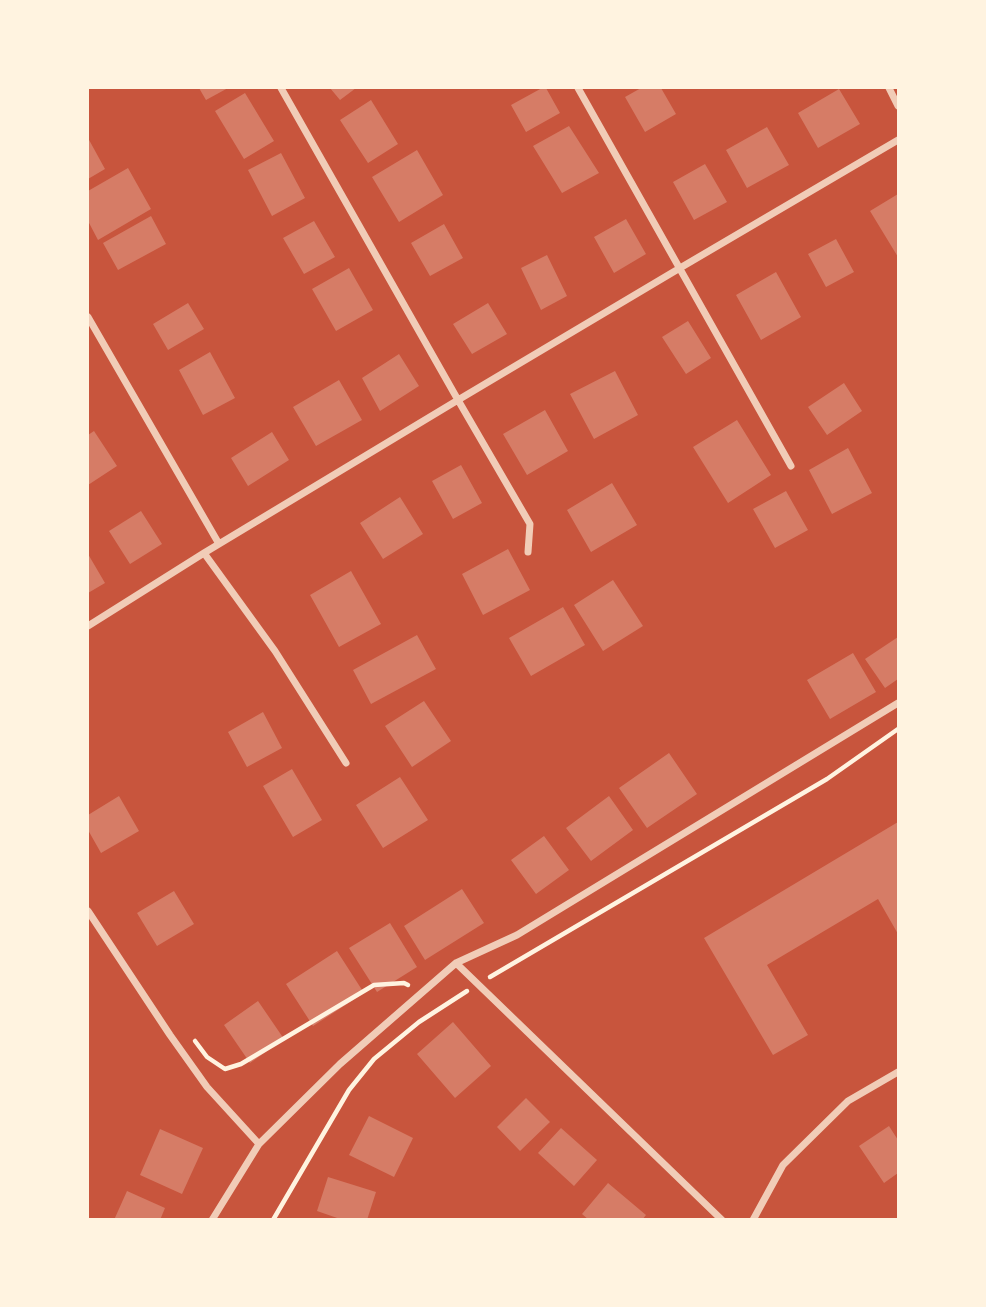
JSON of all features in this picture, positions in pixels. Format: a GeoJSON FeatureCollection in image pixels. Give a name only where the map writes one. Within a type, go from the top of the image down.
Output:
{"type":"FeatureCollection","features":[{"type":"Feature","properties":{"kind":"street"},"geometry":{"type":"LineString","coordinates":[[281,88],[530,524],[528,552]]}},
{"type":"Feature","properties":{"kind":"street"},"geometry":{"type":"LineString","coordinates":[[578,88],[791,466]]}},
{"type":"Feature","properties":{"kind":"street"},"geometry":{"type":"LineString","coordinates":[[889,88],[898,106]]}},
{"type":"Feature","properties":{"kind":"street"},"geometry":{"type":"LineString","coordinates":[[88,626],[458,400],[898,140]]}},
{"type":"Feature","properties":{"kind":"street"},"geometry":{"type":"LineString","coordinates":[[88,317],[219,544]]}},
{"type":"Feature","properties":{"kind":"street"},"geometry":{"type":"LineString","coordinates":[[204,553],[275,651],[346,763]]}},
{"type":"Feature","properties":{"kind":"street"},"geometry":{"type":"LineString","coordinates":[[212,1220],[259,1144],[340,1064],[456,963],[517,935],[898,703]]}},
{"type":"Feature","properties":{"kind":"street"},"geometry":{"type":"LineString","coordinates":[[88,911],[207,1087],[259,1144]]}},
{"type":"Feature","properties":{"kind":"street"},"geometry":{"type":"LineString","coordinates":[[456,963],[722,1220]]}},
{"type":"Feature","properties":{"kind":"street"},"geometry":{"type":"LineString","coordinates":[[753,1220],[783,1165],[848,1101],[898,1072]]}},
{"type":"Feature","properties":{"kind":"path"},"geometry":{"type":"LineString","coordinates":[[273,1220],[349,1090],[374,1059],[419,1023],[478,984],[827,779],[898,729]]}},
{"type":"Feature","properties":{"kind":"path"},"geometry":{"type":"LineString","coordinates":[[191,1034],[207,1057],[225,1069],[241,1064],[374,985],[404,983],[422,993]]}},
{"type":"Feature","properties":{"kind":"building"},"geometry":{"type":"Polygon","coordinates":[[[199,88],[228,88],[206,100],[199,88]]]}},
{"type":"Feature","properties":{"kind":"building"},"geometry":{"type":"Polygon","coordinates":[[[330,88],[356,88],[340,100],[330,88]]]}},
{"type":"Feature","properties":{"kind":"building"},"geometry":{"type":"Polygon","coordinates":[[[546,88],[560,113],[526,132],[511,105],[546,88]]]}},
{"type":"Feature","properties":{"kind":"building"},"geometry":{"type":"Polygon","coordinates":[[[641,88],[661,88],[676,114],[645,132],[625,97],[641,88]]]}},
{"type":"Feature","properties":{"kind":"building"},"geometry":{"type":"Polygon","coordinates":[[[839,89],[860,124],[818,148],[798,113],[839,89]]]}},
{"type":"Feature","properties":{"kind":"building"},"geometry":{"type":"Polygon","coordinates":[[[245,93],[274,141],[244,159],[215,111],[245,93]]]}},
{"type":"Feature","properties":{"kind":"building"},"geometry":{"type":"Polygon","coordinates":[[[371,100],[398,144],[368,163],[340,120],[371,100]]]}},
{"type":"Feature","properties":{"kind":"building"},"geometry":{"type":"Polygon","coordinates":[[[569,126],[599,173],[562,193],[533,146],[569,126]]]}},
{"type":"Feature","properties":{"kind":"building"},"geometry":{"type":"Polygon","coordinates":[[[767,127],[789,165],[747,188],[726,150],[767,127]]]}},
{"type":"Feature","properties":{"kind":"building"},"geometry":{"type":"Polygon","coordinates":[[[88,138],[105,169],[88,179],[88,138]]]}},
{"type":"Feature","properties":{"kind":"building"},"geometry":{"type":"Polygon","coordinates":[[[417,150],[443,195],[399,222],[372,177],[417,150]]]}},
{"type":"Feature","properties":{"kind":"building"},"geometry":{"type":"Polygon","coordinates":[[[281,153],[305,198],[272,216],[248,170],[281,153]]]}},
{"type":"Feature","properties":{"kind":"building"},"geometry":{"type":"Polygon","coordinates":[[[705,164],[727,202],[694,220],[673,182],[705,164]]]}},
{"type":"Feature","properties":{"kind":"building"},"geometry":{"type":"Polygon","coordinates":[[[128,168],[151,209],[98,240],[88,221],[88,191],[128,168]]]}},
{"type":"Feature","properties":{"kind":"building"},"geometry":{"type":"Polygon","coordinates":[[[898,194],[898,257],[870,211],[898,194]]]}},
{"type":"Feature","properties":{"kind":"building"},"geometry":{"type":"Polygon","coordinates":[[[151,216],[166,244],[118,270],[103,243],[151,216]]]}},
{"type":"Feature","properties":{"kind":"building"},"geometry":{"type":"Polygon","coordinates":[[[626,219],[646,254],[614,273],[594,237],[626,219]]]}},
{"type":"Feature","properties":{"kind":"building"},"geometry":{"type":"Polygon","coordinates":[[[314,221],[335,257],[304,274],[283,238],[314,221]]]}},
{"type":"Feature","properties":{"kind":"building"},"geometry":{"type":"Polygon","coordinates":[[[444,224],[463,258],[430,276],[411,243],[444,224]]]}},
{"type":"Feature","properties":{"kind":"building"},"geometry":{"type":"Polygon","coordinates":[[[836,239],[854,272],[826,287],[808,254],[836,239]]]}},
{"type":"Feature","properties":{"kind":"building"},"geometry":{"type":"Polygon","coordinates":[[[547,255],[567,296],[541,310],[521,268],[547,255]]]}},
{"type":"Feature","properties":{"kind":"building"},"geometry":{"type":"Polygon","coordinates":[[[349,268],[373,310],[336,331],[312,289],[349,268]]]}},
{"type":"Feature","properties":{"kind":"building"},"geometry":{"type":"Polygon","coordinates":[[[776,272],[801,317],[761,340],[736,295],[776,272]]]}},
{"type":"Feature","properties":{"kind":"building"},"geometry":{"type":"Polygon","coordinates":[[[188,303],[204,329],[168,350],[153,324],[188,303]]]}},
{"type":"Feature","properties":{"kind":"building"},"geometry":{"type":"Polygon","coordinates":[[[488,303],[507,334],[472,354],[453,324],[488,303]]]}},
{"type":"Feature","properties":{"kind":"building"},"geometry":{"type":"Polygon","coordinates":[[[688,321],[711,358],[686,374],[662,337],[688,321]]]}},
{"type":"Feature","properties":{"kind":"building"},"geometry":{"type":"Polygon","coordinates":[[[210,352],[235,398],[203,415],[179,370],[210,352]]]}},
{"type":"Feature","properties":{"kind":"building"},"geometry":{"type":"Polygon","coordinates":[[[399,354],[419,386],[380,411],[362,378],[399,354]]]}},
{"type":"Feature","properties":{"kind":"building"},"geometry":{"type":"Polygon","coordinates":[[[615,371],[638,415],[594,439],[570,394],[615,371]]]}},
{"type":"Feature","properties":{"kind":"building"},"geometry":{"type":"Polygon","coordinates":[[[339,380],[362,420],[316,446],[293,407],[339,380]]]}},
{"type":"Feature","properties":{"kind":"building"},"geometry":{"type":"Polygon","coordinates":[[[844,383],[862,411],[827,435],[808,407],[844,383]]]}},
{"type":"Feature","properties":{"kind":"building"},"geometry":{"type":"Polygon","coordinates":[[[545,410],[568,451],[527,475],[503,434],[545,410]]]}},
{"type":"Feature","properties":{"kind":"building"},"geometry":{"type":"Polygon","coordinates":[[[737,420],[771,475],[728,503],[693,447],[737,420]]]}},
{"type":"Feature","properties":{"kind":"building"},"geometry":{"type":"Polygon","coordinates":[[[94,431],[117,466],[88,485],[88,435],[94,431]]]}},
{"type":"Feature","properties":{"kind":"building"},"geometry":{"type":"Polygon","coordinates":[[[272,432],[289,460],[248,486],[231,458],[272,432]]]}},
{"type":"Feature","properties":{"kind":"building"},"geometry":{"type":"Polygon","coordinates":[[[848,448],[872,493],[832,514],[809,470],[848,448]]]}},
{"type":"Feature","properties":{"kind":"building"},"geometry":{"type":"Polygon","coordinates":[[[461,465],[482,503],[453,519],[432,481],[461,465]]]}},
{"type":"Feature","properties":{"kind":"building"},"geometry":{"type":"Polygon","coordinates":[[[612,483],[637,525],[591,552],[567,510],[612,483]]]}},
{"type":"Feature","properties":{"kind":"building"},"geometry":{"type":"Polygon","coordinates":[[[786,491],[808,530],[775,548],[753,509],[786,491]]]}},
{"type":"Feature","properties":{"kind":"building"},"geometry":{"type":"Polygon","coordinates":[[[400,497],[423,534],[383,559],[360,523],[400,497]]]}},
{"type":"Feature","properties":{"kind":"building"},"geometry":{"type":"Polygon","coordinates":[[[141,511],[162,544],[130,564],[109,531],[141,511]]]}},
{"type":"Feature","properties":{"kind":"building"},"geometry":{"type":"Polygon","coordinates":[[[508,549],[530,590],[483,615],[462,574],[508,549]]]}},
{"type":"Feature","properties":{"kind":"building"},"geometry":{"type":"Polygon","coordinates":[[[88,554],[105,583],[88,593],[88,554]]]}},
{"type":"Feature","properties":{"kind":"building"},"geometry":{"type":"Polygon","coordinates":[[[351,571],[381,624],[339,647],[310,595],[351,571]]]}},
{"type":"Feature","properties":{"kind":"building"},"geometry":{"type":"Polygon","coordinates":[[[613,580],[643,626],[603,651],[574,605],[613,580]]]}},
{"type":"Feature","properties":{"kind":"building"},"geometry":{"type":"Polygon","coordinates":[[[563,607],[585,645],[531,676],[509,638],[563,607]]]}},
{"type":"Feature","properties":{"kind":"building"},"geometry":{"type":"Polygon","coordinates":[[[417,635],[436,669],[371,704],[353,670],[417,635]]]}},
{"type":"Feature","properties":{"kind":"building"},"geometry":{"type":"Polygon","coordinates":[[[898,637],[898,679],[885,688],[865,659],[898,637]]]}},
{"type":"Feature","properties":{"kind":"building"},"geometry":{"type":"Polygon","coordinates":[[[853,653],[876,692],[830,719],[807,680],[853,653]]]}},
{"type":"Feature","properties":{"kind":"building"},"geometry":{"type":"Polygon","coordinates":[[[424,701],[451,741],[412,767],[385,726],[424,701]]]}},
{"type":"Feature","properties":{"kind":"building"},"geometry":{"type":"Polygon","coordinates":[[[263,712],[282,748],[247,767],[228,732],[263,712]]]}},
{"type":"Feature","properties":{"kind":"building"},"geometry":{"type":"Polygon","coordinates":[[[669,753],[697,794],[647,828],[619,788],[669,753]]]}},
{"type":"Feature","properties":{"kind":"building"},"geometry":{"type":"Polygon","coordinates":[[[292,769],[322,820],[293,837],[263,786],[292,769]]]}},
{"type":"Feature","properties":{"kind":"building"},"geometry":{"type":"Polygon","coordinates":[[[400,777],[428,820],[383,848],[356,805],[400,777]]]}},
{"type":"Feature","properties":{"kind":"building"},"geometry":{"type":"Polygon","coordinates":[[[119,796],[139,831],[101,853],[88,830],[88,815],[119,796]]]}},
{"type":"Feature","properties":{"kind":"building"},"geometry":{"type":"Polygon","coordinates":[[[609,796],[633,830],[591,861],[566,828],[609,796]]]}},
{"type":"Feature","properties":{"kind":"building"},"geometry":{"type":"Polygon","coordinates":[[[898,822],[898,934],[878,899],[767,965],[808,1035],[773,1055],[704,938],[898,822]]]}},
{"type":"Feature","properties":{"kind":"building"},"geometry":{"type":"Polygon","coordinates":[[[544,836],[569,870],[536,894],[511,860],[544,836]]]}},
{"type":"Feature","properties":{"kind":"building"},"geometry":{"type":"Polygon","coordinates":[[[462,889],[484,923],[425,960],[404,926],[462,889]]]}},
{"type":"Feature","properties":{"kind":"building"},"geometry":{"type":"Polygon","coordinates":[[[174,891],[194,924],[157,946],[137,913],[174,891]]]}},
{"type":"Feature","properties":{"kind":"building"},"geometry":{"type":"Polygon","coordinates":[[[390,923],[417,967],[377,992],[349,948],[390,923]]]}},
{"type":"Feature","properties":{"kind":"building"},"geometry":{"type":"Polygon","coordinates":[[[337,951],[364,993],[313,1026],[286,984],[337,951]]]}},
{"type":"Feature","properties":{"kind":"building"},"geometry":{"type":"Polygon","coordinates":[[[258,1001],[284,1039],[250,1063],[224,1025],[258,1001]]]}},
{"type":"Feature","properties":{"kind":"building"},"geometry":{"type":"Polygon","coordinates":[[[453,1022],[491,1066],[455,1098],[417,1054],[453,1022]]]}},
{"type":"Feature","properties":{"kind":"building"},"geometry":{"type":"Polygon","coordinates":[[[526,1098],[550,1122],[520,1151],[497,1127],[526,1098]]]}},
{"type":"Feature","properties":{"kind":"building"},"geometry":{"type":"Polygon","coordinates":[[[369,1116],[413,1138],[394,1177],[349,1155],[369,1116]]]}},
{"type":"Feature","properties":{"kind":"building"},"geometry":{"type":"Polygon","coordinates":[[[889,1126],[898,1140],[898,1173],[884,1183],[859,1146],[889,1126]]]}},
{"type":"Feature","properties":{"kind":"building"},"geometry":{"type":"Polygon","coordinates":[[[561,1128],[597,1160],[574,1186],[538,1153],[561,1128]]]}},
{"type":"Feature","properties":{"kind":"building"},"geometry":{"type":"Polygon","coordinates":[[[160,1129],[203,1148],[182,1194],[140,1175],[160,1129]]]}},
{"type":"Feature","properties":{"kind":"building"},"geometry":{"type":"Polygon","coordinates":[[[328,1177],[376,1192],[367,1220],[343,1220],[317,1211],[328,1177]]]}},
{"type":"Feature","properties":{"kind":"building"},"geometry":{"type":"Polygon","coordinates":[[[608,1183],[646,1215],[642,1220],[589,1220],[582,1214],[608,1183]]]}},
{"type":"Feature","properties":{"kind":"building"},"geometry":{"type":"Polygon","coordinates":[[[127,1191],[165,1208],[160,1220],[114,1220],[127,1191]]]}}]}
